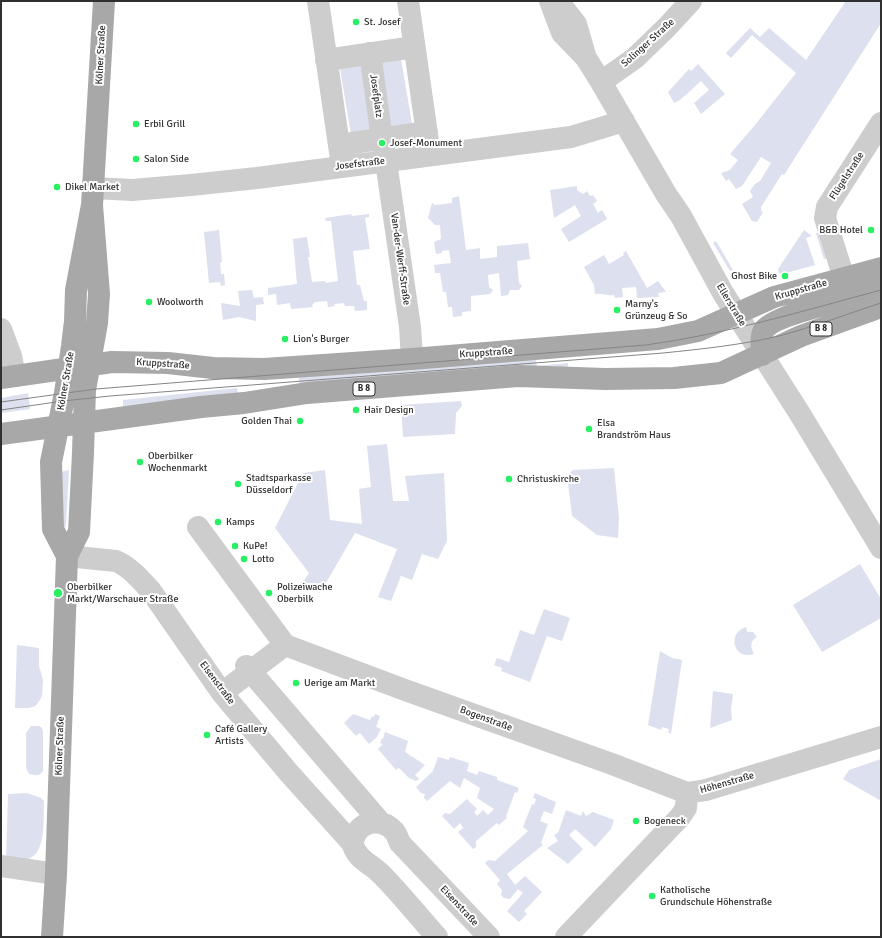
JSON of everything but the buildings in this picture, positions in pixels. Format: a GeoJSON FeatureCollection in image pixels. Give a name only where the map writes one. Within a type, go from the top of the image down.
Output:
{"type":"FeatureCollection","features":[{"type":"Feature","properties":{"kind":"main road","name":"Kölner Straße"},"geometry":{"type":"LineString","coordinates":[[67,556],[53,528],[51,462],[71,425],[85,390],[80,366],[97,323],[99,294],[93,196],[104,1]]}},
{"type":"Feature","properties":{"kind":"main road","name":"Kruppstraße"},"geometry":{"type":"LineString","coordinates":[[8,377],[112,362],[160,362],[213,368],[264,369],[412,359],[658,339],[698,331],[774,297],[881,268]]}},
{"type":"Feature","properties":{"kind":"main road","name":"Kruppstraße"},"geometry":{"type":"LineString","coordinates":[[762,355],[762,335],[768,326],[787,316],[881,290]]}},
{"type":"Feature","properties":{"kind":"main road","name":"B 8"},"geometry":{"type":"LineString","coordinates":[[1,434],[201,407],[244,403],[307,393],[518,376],[605,379],[674,378],[721,372],[762,355],[801,336],[881,307]]}},
{"type":"Feature","properties":{"kind":"main road","name":"Kölner Straße"},"geometry":{"type":"LineString","coordinates":[[52,937],[56,874],[67,556],[79,532],[71,425]]}},
{"type":"Feature","properties":{"kind":"street"},"geometry":{"type":"LineString","coordinates":[[318,1],[340,155]]}},
{"type":"Feature","properties":{"kind":"street"},"geometry":{"type":"LineString","coordinates":[[408,1],[430,155]]}},
{"type":"Feature","properties":{"kind":"street","name":"Ellerstraße"},"geometry":{"type":"LineString","coordinates":[[550,1],[562,33],[586,58],[601,82],[662,187],[681,216],[723,294],[881,548]]}},
{"type":"Feature","properties":{"kind":"street","name":"Ellerstraße"},"geometry":{"type":"LineString","coordinates":[[558,1],[576,24],[586,58]]}},
{"type":"Feature","properties":{"kind":"street","name":"Solinger Straße"},"geometry":{"type":"LineString","coordinates":[[601,82],[635,58],[691,1]]}},
{"type":"Feature","properties":{"kind":"street"},"geometry":{"type":"LineString","coordinates":[[326,60],[414,47]]}},
{"type":"Feature","properties":{"kind":"street","name":"Josefplatz"},"geometry":{"type":"LineString","coordinates":[[370,53],[383,145]]}},
{"type":"Feature","properties":{"kind":"street","name":"Josefstraße"},"geometry":{"type":"LineString","coordinates":[[93,196],[132,190],[191,185],[383,145],[430,155],[571,137],[624,121]]}},
{"type":"Feature","properties":{"kind":"street","name":"Flügelstraße"},"geometry":{"type":"LineString","coordinates":[[844,278],[825,218],[826,207],[881,123]]}},
{"type":"Feature","properties":{"kind":"street"},"geometry":{"type":"LineString","coordinates":[[383,145],[427,132]]}},
{"type":"Feature","properties":{"kind":"street","name":"Van-der-Werff-Straße"},"geometry":{"type":"LineString","coordinates":[[383,145],[410,327],[412,359]]}},
{"type":"Feature","properties":{"kind":"street"},"geometry":{"type":"LineString","coordinates":[[1,329],[11,356],[8,377]]}},
{"type":"Feature","properties":{"kind":"street"},"geometry":{"type":"LineString","coordinates":[[198,527],[285,646],[248,669],[222,693]]}},
{"type":"Feature","properties":{"kind":"street","name":"Eisenstraße"},"geometry":{"type":"LineString","coordinates":[[67,556],[116,561],[134,573],[152,592],[222,693],[289,773],[352,844],[354,852],[382,875],[437,937]]}},
{"type":"Feature","properties":{"kind":"street","name":"Bogenstraße"},"geometry":{"type":"LineString","coordinates":[[285,646],[612,764],[687,793]]}},
{"type":"Feature","properties":{"kind":"street","name":"Eisenstraße"},"geometry":{"type":"LineString","coordinates":[[248,669],[381,823],[388,826],[395,832],[400,842],[489,937]]}},
{"type":"Feature","properties":{"kind":"street","name":"Höhenstraße"},"geometry":{"type":"LineString","coordinates":[[566,937],[680,818],[686,808],[687,793],[706,790],[881,737]]}},
{"type":"Feature","properties":{"kind":"street"},"geometry":{"type":"LineString","coordinates":[[352,844],[358,831],[362,827],[369,823],[381,823]]}},
{"type":"Feature","properties":{"kind":"street"},"geometry":{"type":"LineString","coordinates":[[1,866],[56,874]]}},
{"type":"Feature","properties":{"kind":"shaded area"},"geometry":{"type":"Polygon","coordinates":[[[846,1],[881,1],[881,23],[784,175],[782,174],[761,207],[761,211],[763,212],[757,222],[752,221],[742,204],[753,197],[750,191],[755,184],[760,181],[771,163],[761,157],[742,186],[736,189],[729,179],[726,181],[721,173],[730,170],[738,160],[730,154],[796,73],[752,35],[731,58],[726,53],[750,28],[760,37],[769,28],[806,60],[846,1]]]}},
{"type":"Feature","properties":{"kind":"shaded area"},"geometry":{"type":"Polygon","coordinates":[[[400,53],[412,124],[389,127],[377,56],[400,53]]]}},
{"type":"Feature","properties":{"kind":"shaded area"},"geometry":{"type":"Polygon","coordinates":[[[362,59],[374,130],[351,134],[339,63],[362,59]]]}},
{"type":"Feature","properties":{"kind":"shaded area"},"geometry":{"type":"Polygon","coordinates":[[[698,64],[725,94],[701,114],[694,103],[709,90],[701,81],[680,100],[674,103],[668,92],[689,69],[691,71],[698,64]]]}},
{"type":"Feature","properties":{"kind":"shaded area"},"geometry":{"type":"Polygon","coordinates":[[[577,186],[577,190],[583,194],[587,191],[590,196],[593,195],[597,201],[593,204],[598,213],[602,210],[607,219],[569,242],[561,229],[581,216],[575,205],[554,218],[550,190],[577,186]]]}},
{"type":"Feature","properties":{"kind":"shaded area"},"geometry":{"type":"Polygon","coordinates":[[[459,196],[466,250],[480,248],[480,259],[497,257],[497,246],[528,243],[530,259],[517,261],[519,283],[522,286],[519,290],[510,290],[508,295],[501,296],[499,273],[488,275],[489,287],[493,290],[490,294],[471,296],[471,311],[462,312],[462,316],[453,317],[452,307],[448,307],[446,292],[443,292],[440,273],[435,273],[434,265],[451,263],[449,250],[436,254],[434,242],[441,239],[440,225],[435,225],[428,218],[432,203],[435,205],[452,203],[452,198],[459,196]]]}},
{"type":"Feature","properties":{"kind":"shaded area"},"geometry":{"type":"Polygon","coordinates":[[[351,214],[352,216],[369,214],[369,217],[365,218],[370,249],[353,251],[357,285],[360,285],[364,301],[367,301],[367,310],[355,311],[354,306],[345,306],[344,303],[334,304],[335,306],[328,307],[327,301],[315,302],[312,305],[313,307],[291,309],[290,303],[277,305],[276,294],[268,295],[268,288],[297,284],[293,239],[307,237],[310,257],[308,257],[312,282],[325,281],[326,283],[338,281],[331,221],[326,221],[325,218],[351,214]]]}},
{"type":"Feature","properties":{"kind":"shaded area"},"geometry":{"type":"Polygon","coordinates":[[[219,230],[222,262],[220,263],[221,274],[224,274],[225,285],[221,286],[220,282],[209,283],[204,232],[219,230]]]}},
{"type":"Feature","properties":{"kind":"shaded area"},"geometry":{"type":"Polygon","coordinates":[[[804,230],[812,236],[806,238],[815,265],[782,274],[779,273],[778,269],[804,230]]]}},
{"type":"Feature","properties":{"kind":"shaded area"},"geometry":{"type":"Polygon","coordinates":[[[820,232],[828,258],[824,259],[816,233],[820,232]]]}},
{"type":"Feature","properties":{"kind":"shaded area"},"geometry":{"type":"Polygon","coordinates":[[[716,241],[733,270],[730,271],[713,243],[716,241]]]}},
{"type":"Feature","properties":{"kind":"shaded area"},"geometry":{"type":"Polygon","coordinates":[[[626,251],[647,288],[658,281],[666,292],[658,293],[659,297],[637,298],[636,287],[622,288],[623,297],[615,298],[614,295],[595,294],[594,285],[584,267],[604,255],[609,264],[624,255],[623,253],[626,251]]]}},
{"type":"Feature","properties":{"kind":"shaded area"},"geometry":{"type":"Polygon","coordinates":[[[252,290],[254,298],[263,297],[264,304],[256,305],[256,321],[239,317],[223,320],[221,303],[240,306],[238,291],[252,290]]]}},
{"type":"Feature","properties":{"kind":"shaded area"},"geometry":{"type":"Polygon","coordinates":[[[535,358],[537,366],[568,363],[568,369],[299,386],[299,376],[535,358]]]}},
{"type":"Feature","properties":{"kind":"shaded area"},"geometry":{"type":"Polygon","coordinates":[[[237,388],[238,394],[123,409],[123,400],[237,388]]]}},
{"type":"Feature","properties":{"kind":"shaded area"},"geometry":{"type":"Polygon","coordinates":[[[28,393],[30,409],[1,413],[1,398],[28,393]]]}},
{"type":"Feature","properties":{"kind":"shaded area"},"geometry":{"type":"Polygon","coordinates":[[[461,401],[462,406],[456,413],[455,434],[403,437],[401,405],[461,401]]]}},
{"type":"Feature","properties":{"kind":"shaded area"},"geometry":{"type":"Polygon","coordinates":[[[387,444],[393,501],[409,501],[405,476],[444,473],[447,541],[438,559],[422,554],[412,580],[401,576],[391,601],[378,597],[397,549],[355,533],[320,593],[303,582],[309,573],[275,528],[303,473],[325,470],[330,520],[362,524],[359,489],[371,487],[367,446],[387,444]]]}},
{"type":"Feature","properties":{"kind":"shaded area"},"geometry":{"type":"Polygon","coordinates":[[[614,468],[619,518],[618,538],[597,535],[572,516],[567,475],[573,470],[614,468]]]}},
{"type":"Feature","properties":{"kind":"shaded area"},"geometry":{"type":"Polygon","coordinates":[[[69,470],[66,526],[63,527],[61,472],[69,470]]]}},
{"type":"Feature","properties":{"kind":"shaded area"},"geometry":{"type":"Polygon","coordinates":[[[860,564],[881,599],[881,618],[822,652],[793,605],[860,564]]]}},
{"type":"Feature","properties":{"kind":"shaded area"},"geometry":{"type":"Polygon","coordinates":[[[544,609],[570,618],[562,641],[547,636],[530,682],[501,671],[502,668],[494,665],[497,658],[509,662],[520,630],[534,635],[544,609]]]}},
{"type":"Feature","properties":{"kind":"shaded area"},"geometry":{"type":"Polygon","coordinates":[[[746,627],[747,632],[753,632],[757,637],[751,644],[754,654],[742,654],[737,650],[735,645],[734,640],[736,635],[740,630],[746,627]]]}},
{"type":"Feature","properties":{"kind":"shaded area"},"geometry":{"type":"Polygon","coordinates":[[[17,645],[39,648],[39,666],[43,680],[42,696],[35,706],[29,708],[15,708],[17,645]]]}},
{"type":"Feature","properties":{"kind":"shaded area"},"geometry":{"type":"Polygon","coordinates":[[[660,651],[672,658],[682,660],[671,734],[668,732],[669,729],[662,727],[661,730],[648,725],[660,651]]]}},
{"type":"Feature","properties":{"kind":"shaded area"},"geometry":{"type":"Polygon","coordinates":[[[713,691],[733,694],[731,709],[732,720],[710,728],[713,691]]]}},
{"type":"Feature","properties":{"kind":"shaded area"},"geometry":{"type":"Polygon","coordinates":[[[353,714],[370,720],[375,714],[380,716],[376,727],[381,729],[377,737],[369,744],[360,733],[356,736],[344,723],[353,714]]]}},
{"type":"Feature","properties":{"kind":"shaded area"},"geometry":{"type":"Polygon","coordinates":[[[31,726],[39,726],[42,728],[43,732],[43,771],[37,775],[29,774],[26,768],[26,733],[31,726]]]}},
{"type":"Feature","properties":{"kind":"shaded area"},"geometry":{"type":"Polygon","coordinates":[[[385,732],[408,741],[405,752],[425,765],[415,775],[419,779],[416,781],[409,778],[399,768],[396,770],[378,749],[383,744],[380,743],[385,732]]]}},
{"type":"Feature","properties":{"kind":"shaded area"},"geometry":{"type":"Polygon","coordinates":[[[438,757],[449,760],[450,757],[469,763],[467,771],[477,775],[479,771],[497,777],[497,780],[519,788],[517,793],[515,792],[506,816],[507,818],[499,825],[497,823],[476,841],[476,847],[473,849],[458,832],[463,828],[460,823],[454,829],[442,816],[445,813],[450,814],[467,799],[477,809],[474,812],[477,816],[483,810],[488,815],[494,809],[477,798],[480,788],[464,778],[460,788],[450,781],[427,801],[424,798],[425,794],[421,793],[416,787],[433,771],[438,757]]]}},
{"type":"Feature","properties":{"kind":"shaded area"},"geometry":{"type":"Polygon","coordinates":[[[881,759],[881,801],[843,779],[849,770],[881,759]]]}},
{"type":"Feature","properties":{"kind":"shaded area"},"geometry":{"type":"Polygon","coordinates":[[[27,793],[41,798],[44,801],[44,825],[41,842],[34,855],[26,860],[6,859],[8,794],[27,793]]]}},
{"type":"Feature","properties":{"kind":"shaded area"},"geometry":{"type":"Polygon","coordinates":[[[535,793],[556,802],[552,814],[544,811],[540,821],[548,824],[541,843],[543,845],[507,874],[515,885],[525,876],[542,892],[524,911],[527,914],[519,922],[507,911],[523,893],[518,889],[510,899],[504,898],[501,895],[502,890],[497,884],[500,880],[485,863],[488,860],[495,861],[528,831],[523,827],[532,804],[534,805],[536,799],[533,798],[535,793]]]}},
{"type":"Feature","properties":{"kind":"shaded area"},"geometry":{"type":"Polygon","coordinates":[[[566,810],[581,816],[583,811],[586,816],[593,812],[614,820],[611,829],[595,847],[575,829],[569,835],[583,849],[568,864],[547,848],[558,841],[554,835],[558,833],[566,810]]]}},
{"type":"Feature","properties":{"kind":"tram line"},"geometry":{"type":"LineString","coordinates":[[1,402],[96,389],[646,345],[706,335],[793,314],[881,290]]}},
{"type":"Feature","properties":{"kind":"tram line"},"geometry":{"type":"LineString","coordinates":[[1,410],[110,396],[663,353],[707,348],[779,336],[817,325],[881,303]]}},
{"type":"Feature","properties":{"kind":"place","name":"St. Josef"},"geometry":{"type":"Point","coordinates":[356,22]}},
{"type":"Feature","properties":{"kind":"place","name":"Erbil Grill"},"geometry":{"type":"Point","coordinates":[136,124]}},
{"type":"Feature","properties":{"kind":"place","name":"Josef-Monument"},"geometry":{"type":"Point","coordinates":[382,143]}},
{"type":"Feature","properties":{"kind":"place","name":"Salon Side"},"geometry":{"type":"Point","coordinates":[136,159]}},
{"type":"Feature","properties":{"kind":"place","name":"Dikel Market"},"geometry":{"type":"Point","coordinates":[57,187]}},
{"type":"Feature","properties":{"kind":"place","name":"B&B Hotel"},"geometry":{"type":"Point","coordinates":[871,230]}},
{"type":"Feature","properties":{"kind":"place","name":"Ghost Bike"},"geometry":{"type":"Point","coordinates":[785,276]}},
{"type":"Feature","properties":{"kind":"place","name":"Woolworth"},"geometry":{"type":"Point","coordinates":[149,302]}},
{"type":"Feature","properties":{"kind":"place","name":"Marny's Grünzeug & So"},"geometry":{"type":"Point","coordinates":[617,310]}},
{"type":"Feature","properties":{"kind":"place","name":"Lion's Burger"},"geometry":{"type":"Point","coordinates":[285,339]}},
{"type":"Feature","properties":{"kind":"place","name":"Hair Design"},"geometry":{"type":"Point","coordinates":[356,410]}},
{"type":"Feature","properties":{"kind":"place","name":"Golden Thai"},"geometry":{"type":"Point","coordinates":[300,421]}},
{"type":"Feature","properties":{"kind":"place","name":"Elsa Brandström Haus"},"geometry":{"type":"Point","coordinates":[589,429]}},
{"type":"Feature","properties":{"kind":"place","name":"Oberbilker Wochenmarkt"},"geometry":{"type":"Point","coordinates":[140,462]}},
{"type":"Feature","properties":{"kind":"place","name":"Christuskirche"},"geometry":{"type":"Point","coordinates":[509,479]}},
{"type":"Feature","properties":{"kind":"place","name":"Stadtsparkasse Düsseldorf"},"geometry":{"type":"Point","coordinates":[238,484]}},
{"type":"Feature","properties":{"kind":"place","name":"Kamps"},"geometry":{"type":"Point","coordinates":[218,522]}},
{"type":"Feature","properties":{"kind":"place","name":"KuPe!"},"geometry":{"type":"Point","coordinates":[235,546]}},
{"type":"Feature","properties":{"kind":"place","name":"Lotto"},"geometry":{"type":"Point","coordinates":[244,559]}},
{"type":"Feature","properties":{"kind":"place","name":"Oberbilker Markt/Warschauer Straße"},"geometry":{"type":"Point","coordinates":[58,593]}},
{"type":"Feature","properties":{"kind":"place","name":"Polizeiwache Oberbilk"},"geometry":{"type":"Point","coordinates":[269,593]}},
{"type":"Feature","properties":{"kind":"place","name":"Uerige am Markt"},"geometry":{"type":"Point","coordinates":[296,683]}},
{"type":"Feature","properties":{"kind":"place","name":"Café Gallery Artists"},"geometry":{"type":"Point","coordinates":[207,735]}},
{"type":"Feature","properties":{"kind":"place","name":"Bogeneck"},"geometry":{"type":"Point","coordinates":[636,821]}},
{"type":"Feature","properties":{"kind":"place","name":"Katholische Grundschule Höhenstraße"},"geometry":{"type":"Point","coordinates":[652,896]}}]}
